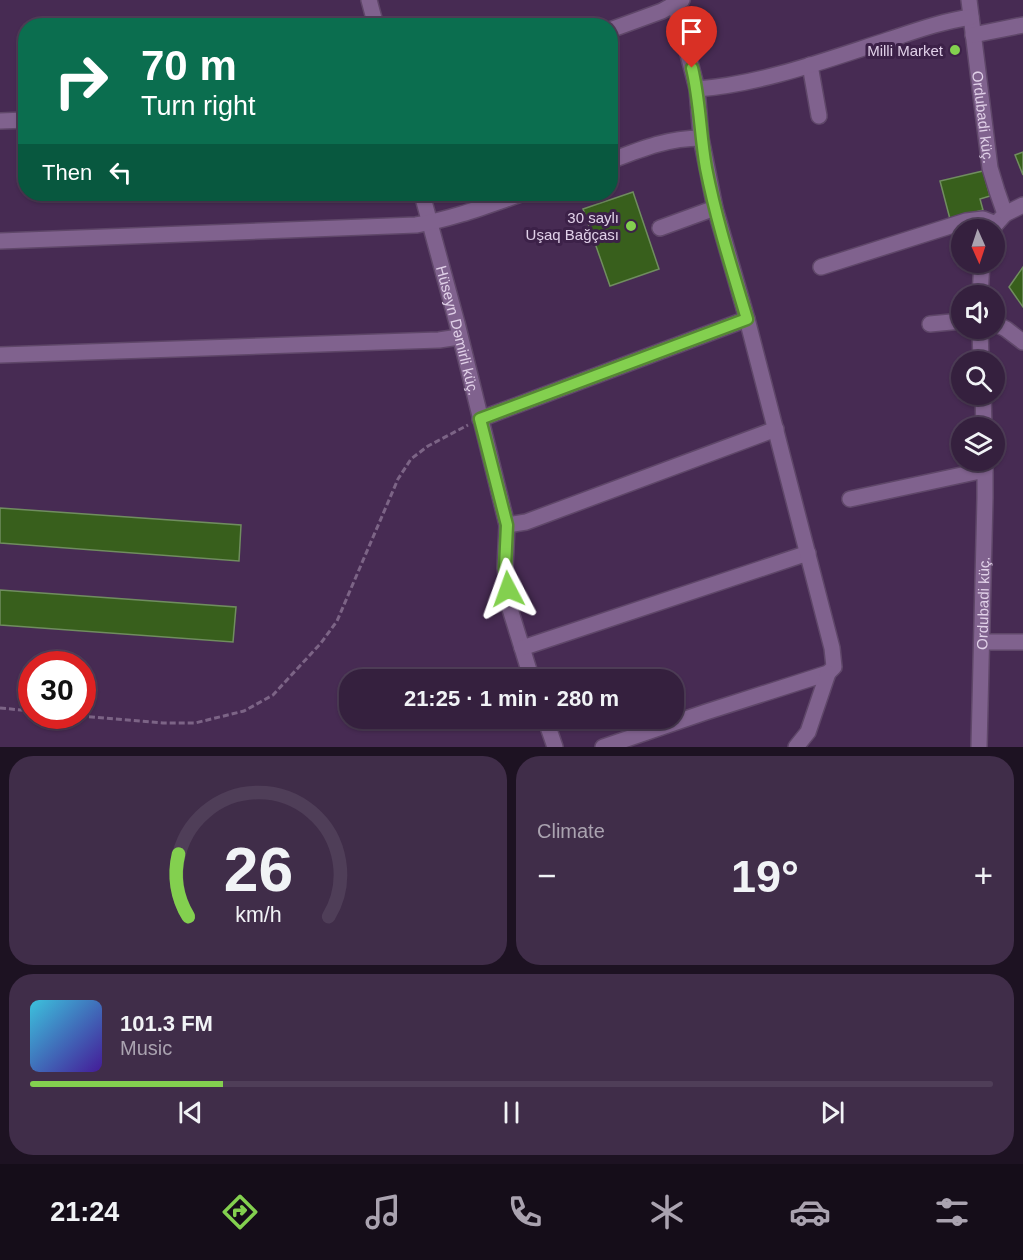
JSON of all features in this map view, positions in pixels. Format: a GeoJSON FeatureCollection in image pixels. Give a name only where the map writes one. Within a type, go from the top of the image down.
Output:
{"type":"FeatureCollection","features":[{"type":"Feature","properties":{"kind":"street"},"geometry":{"type":"LineString","coordinates":[[369,0],[374,18]]}},
{"type":"Feature","properties":{"kind":"street","name":"Ordubadi küç."},"geometry":{"type":"LineString","coordinates":[[969,0],[990,168],[997,191],[998,219]]}},
{"type":"Feature","properties":{"kind":"street"},"geometry":{"type":"LineString","coordinates":[[618,27],[653,15],[677,1],[697,89],[701,138],[715,208],[747,319],[832,648],[834,667],[828,673],[808,732],[796,747]]}},
{"type":"Feature","properties":{"kind":"street"},"geometry":{"type":"LineString","coordinates":[[697,89],[726,87],[810,65],[934,25],[971,17]]}},
{"type":"Feature","properties":{"kind":"street"},"geometry":{"type":"LineString","coordinates":[[973,34],[1023,25]]}},
{"type":"Feature","properties":{"kind":"street"},"geometry":{"type":"LineString","coordinates":[[810,65],[819,116]]}},
{"type":"Feature","properties":{"kind":"street"},"geometry":{"type":"LineString","coordinates":[[0,121],[18,120]]}},
{"type":"Feature","properties":{"kind":"street"},"geometry":{"type":"LineString","coordinates":[[618,157],[656,144],[683,138],[701,138]]}},
{"type":"Feature","properties":{"kind":"street","name":"Hüseyn Dəmirli küç."},"geometry":{"type":"LineString","coordinates":[[424,201],[507,525],[505,568],[510,609],[529,669]]}},
{"type":"Feature","properties":{"kind":"street"},"geometry":{"type":"LineString","coordinates":[[0,241],[399,227],[430,223],[502,201]]}},
{"type":"Feature","properties":{"kind":"street"},"geometry":{"type":"LineString","coordinates":[[1004,219],[1023,205]]}},
{"type":"Feature","properties":{"kind":"street"},"geometry":{"type":"LineString","coordinates":[[660,228],[715,208]]}},
{"type":"Feature","properties":{"kind":"street"},"geometry":{"type":"LineString","coordinates":[[821,267],[951,226]]}},
{"type":"Feature","properties":{"kind":"street"},"geometry":{"type":"LineString","coordinates":[[480,419],[747,319]]}},
{"type":"Feature","properties":{"kind":"street"},"geometry":{"type":"LineString","coordinates":[[930,324],[951,322]]}},
{"type":"Feature","properties":{"kind":"street"},"geometry":{"type":"LineString","coordinates":[[1005,328],[1023,342]]}},
{"type":"Feature","properties":{"kind":"street"},"geometry":{"type":"LineString","coordinates":[[0,355],[440,340],[459,337]]}},
{"type":"Feature","properties":{"kind":"street"},"geometry":{"type":"LineString","coordinates":[[507,525],[526,522],[776,429]]}},
{"type":"Feature","properties":{"kind":"street"},"geometry":{"type":"LineString","coordinates":[[850,500],[962,471]]}},
{"type":"Feature","properties":{"kind":"street","name":"Ordubadi küç."},"geometry":{"type":"LineString","coordinates":[[979,747],[985,471]]}},
{"type":"Feature","properties":{"kind":"street"},"geometry":{"type":"LineString","coordinates":[[522,648],[808,553]]}},
{"type":"Feature","properties":{"kind":"street"},"geometry":{"type":"LineString","coordinates":[[982,642],[1023,642]]}},
{"type":"Feature","properties":{"kind":"street"},"geometry":{"type":"LineString","coordinates":[[603,747],[828,673]]}},
{"type":"Feature","properties":{"kind":"street"},"geometry":{"type":"LineString","coordinates":[[549,729],[555,747]]}},
{"type":"Feature","properties":{"kind":"path"},"geometry":{"type":"LineString","coordinates":[[96,717],[163,723],[195,723],[244,711],[273,695],[321,643],[337,621],[398,479],[411,459],[428,446],[480,419]]}},
{"type":"Feature","properties":{"kind":"path"},"geometry":{"type":"LineString","coordinates":[[0,708],[18,710]]}},
{"type":"Feature","properties":{"kind":"building"},"geometry":{"type":"Polygon","coordinates":[[[1023,152],[1023,175],[1015,155],[1023,152]]]}},
{"type":"Feature","properties":{"kind":"building"},"geometry":{"type":"Polygon","coordinates":[[[983,171],[990,196],[980,199],[983,210],[950,219],[940,181],[983,171]]]}},
{"type":"Feature","properties":{"kind":"building"},"geometry":{"type":"Polygon","coordinates":[[[633,192],[659,269],[610,286],[583,209],[607,201],[618,201],[618,197],[633,192]]]}},
{"type":"Feature","properties":{"kind":"building"},"geometry":{"type":"Polygon","coordinates":[[[1023,267],[1023,307],[1009,287],[1023,267]]]}},
{"type":"Feature","properties":{"kind":"building"},"geometry":{"type":"Polygon","coordinates":[[[0,508],[241,525],[239,561],[0,543],[0,508]]]}},
{"type":"Feature","properties":{"kind":"building"},"geometry":{"type":"Polygon","coordinates":[[[0,590],[236,607],[233,642],[0,625],[0,590]]]}},
{"type":"Feature","properties":{"kind":"place","name":"Milli Market"},"geometry":{"type":"Point","coordinates":[955,50]}},
{"type":"Feature","properties":{"kind":"place","name":"30 saylı Uşaq Bağçası"},"geometry":{"type":"Point","coordinates":[631,226]}},
{"type":"Feature","properties":{"kind":"route"},"geometry":{"type":"LineString","coordinates":[[508,589],[505,568],[507,525],[480,419],[747,319],[715,208],[701,138],[697,89],[692,68]]}}]}
